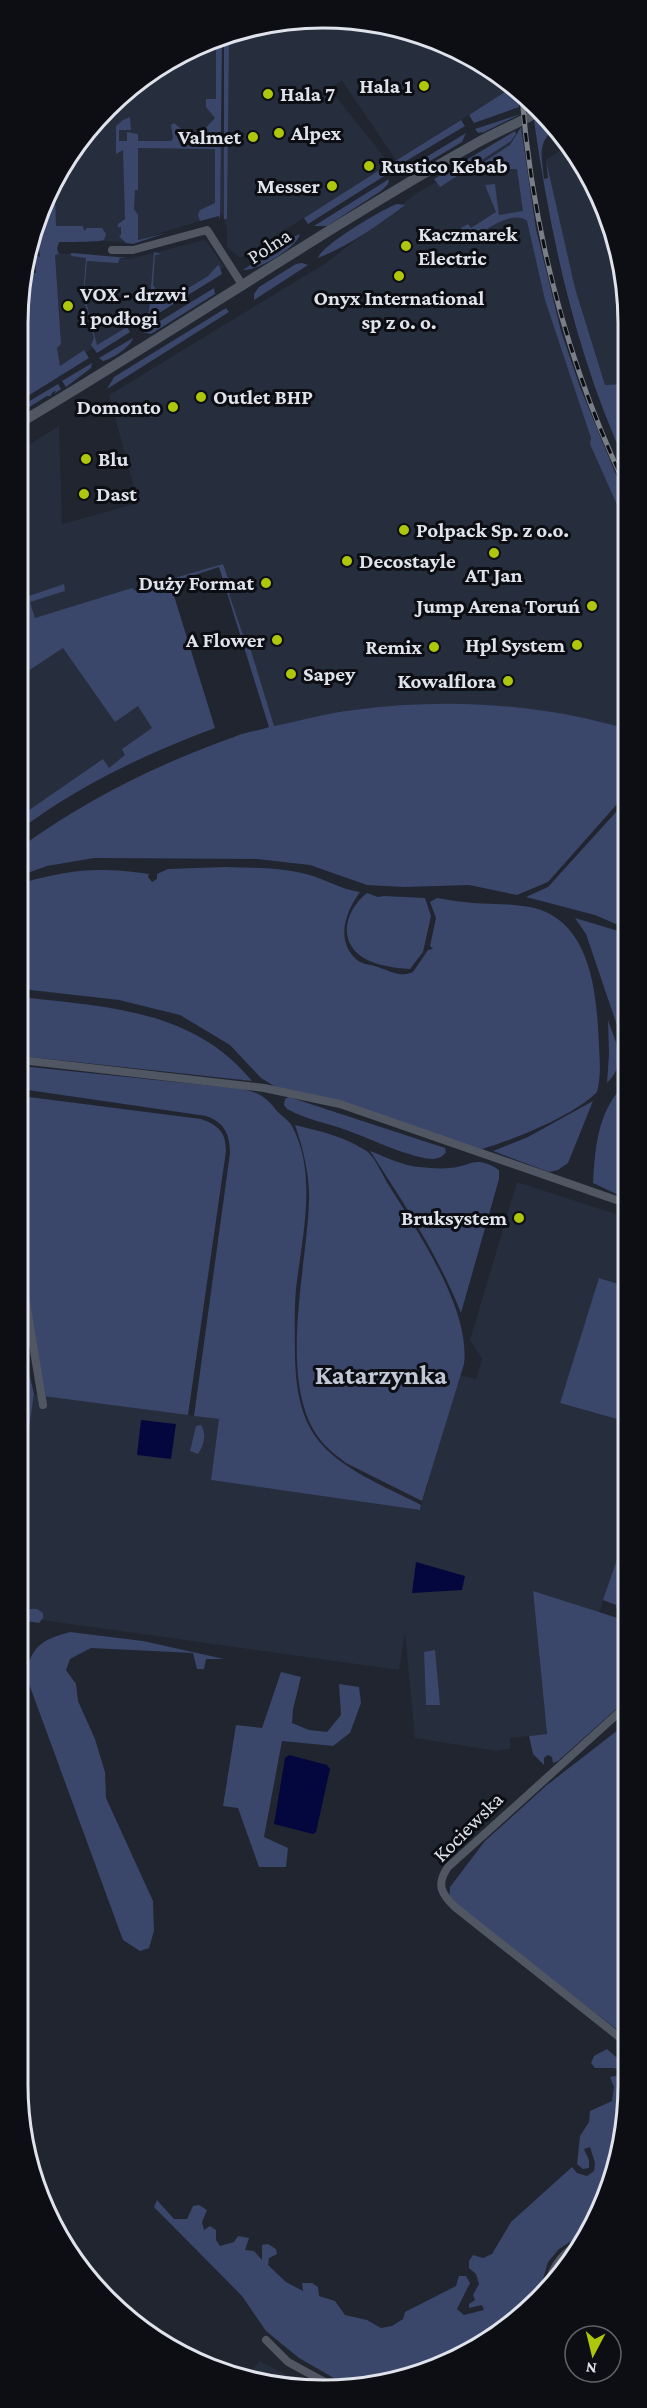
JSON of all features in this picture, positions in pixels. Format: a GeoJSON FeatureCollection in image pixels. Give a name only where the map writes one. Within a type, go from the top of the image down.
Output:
{"type":"FeatureCollection","features":[{"type":"Feature","properties":{"kind":"street","name":"Polna"},"geometry":{"type":"LineString","coordinates":[[28,418],[426,172],[487,137],[532,115]]}},
{"type":"Feature","properties":{"kind":"street"},"geometry":{"type":"LineString","coordinates":[[112,250],[137,249],[207,230],[243,286]]}},
{"type":"Feature","properties":{"kind":"street"},"geometry":{"type":"LineString","coordinates":[[28,1061],[264,1088],[340,1104],[618,1201]]}},
{"type":"Feature","properties":{"kind":"street"},"geometry":{"type":"LineString","coordinates":[[28,1312],[44,1405]]}},
{"type":"Feature","properties":{"kind":"street","name":"Kociewska"},"geometry":{"type":"LineString","coordinates":[[618,1713],[448,1867],[442,1875],[440,1887],[444,1897],[455,1907],[618,2036]]}},
{"type":"Feature","properties":{"kind":"street"},"geometry":{"type":"LineString","coordinates":[[555,2267],[558,2260],[568,2250]]}},
{"type":"Feature","properties":{"kind":"street"},"geometry":{"type":"LineString","coordinates":[[266,2340],[288,2362],[321,2380]]}},
{"type":"Feature","properties":{"kind":"shaded area"},"geometry":{"type":"Polygon","coordinates":[[[324,28],[381,34],[418,44],[454,59],[506,92],[396,160],[342,81],[329,88],[390,164],[240,258],[227,247],[227,228],[222,214],[129,243],[53,237],[52,210],[59,193],[78,160],[102,129],[144,89],[176,68],[219,48],[220,143],[224,143],[228,44],[266,34],[324,28]]]}},
{"type":"Feature","properties":{"kind":"shaded area"},"geometry":{"type":"Polygon","coordinates":[[[229,44],[227,219],[224,219],[224,46],[229,44]]]}},
{"type":"Feature","properties":{"kind":"shaded area"},"geometry":{"type":"Polygon","coordinates":[[[222,47],[220,220],[219,216],[200,221],[198,215],[200,210],[215,203],[215,149],[138,148],[138,190],[135,190],[134,209],[138,215],[138,240],[166,233],[133,244],[126,243],[119,236],[121,227],[118,227],[118,224],[125,219],[123,150],[116,154],[116,126],[130,117],[131,130],[119,130],[119,141],[127,141],[127,132],[138,134],[138,141],[171,141],[173,138],[171,125],[174,123],[194,140],[215,118],[206,107],[206,99],[216,99],[216,49],[222,47]]]}},
{"type":"Feature","properties":{"kind":"shaded area"},"geometry":{"type":"Polygon","coordinates":[[[506,91],[519,103],[519,107],[474,123],[469,115],[506,91]]]}},
{"type":"Feature","properties":{"kind":"shaded area"},"geometry":{"type":"Polygon","coordinates":[[[521,114],[484,132],[478,133],[475,129],[521,114]]]}},
{"type":"Feature","properties":{"kind":"shaded area"},"geometry":{"type":"Polygon","coordinates":[[[461,120],[465,126],[401,164],[395,163],[395,161],[461,120]]]}},
{"type":"Feature","properties":{"kind":"shaded area"},"geometry":{"type":"Polygon","coordinates":[[[536,120],[549,134],[542,150],[544,179],[548,178],[546,160],[575,288],[605,385],[618,384],[618,446],[579,339],[557,253],[541,165],[534,121],[536,120]]]}},
{"type":"Feature","properties":{"kind":"shaded area"},"geometry":{"type":"Polygon","coordinates":[[[521,127],[536,229],[561,331],[580,387],[618,480],[618,507],[590,444],[591,438],[545,300],[527,221],[520,218],[505,220],[469,241],[461,228],[468,224],[471,228],[496,212],[485,185],[495,184],[499,215],[523,211],[517,169],[510,169],[509,162],[489,162],[489,170],[477,175],[473,169],[510,145],[521,127]]]}},
{"type":"Feature","properties":{"kind":"shaded area"},"geometry":{"type":"Polygon","coordinates":[[[515,131],[516,134],[511,141],[440,187],[434,179],[515,131]]]}},
{"type":"Feature","properties":{"kind":"shaded area"},"geometry":{"type":"Polygon","coordinates":[[[466,133],[462,142],[425,164],[423,159],[466,133]]]}},
{"type":"Feature","properties":{"kind":"shaded area"},"geometry":{"type":"Polygon","coordinates":[[[516,136],[547,301],[567,366],[618,490],[618,729],[589,720],[537,710],[434,704],[354,710],[269,727],[219,567],[170,583],[215,728],[163,748],[82,787],[28,824],[28,445],[59,426],[62,524],[138,503],[109,395],[326,263],[417,193],[516,136]]]}},
{"type":"Feature","properties":{"kind":"shaded area"},"geometry":{"type":"Polygon","coordinates":[[[562,149],[588,193],[603,229],[613,266],[618,304],[618,419],[575,288],[546,160],[562,149]]]}},
{"type":"Feature","properties":{"kind":"shaded area"},"geometry":{"type":"Polygon","coordinates":[[[386,166],[389,173],[308,224],[304,218],[386,166]]]}},
{"type":"Feature","properties":{"kind":"shaded area"},"geometry":{"type":"Polygon","coordinates":[[[389,179],[388,184],[381,191],[327,226],[314,226],[389,179]]]}},
{"type":"Feature","properties":{"kind":"shaded area"},"geometry":{"type":"Polygon","coordinates":[[[55,201],[56,226],[83,226],[84,231],[87,228],[102,228],[106,234],[104,240],[101,241],[59,242],[57,249],[59,254],[55,255],[61,344],[57,348],[60,366],[84,350],[89,358],[28,396],[29,304],[33,273],[36,273],[35,261],[37,256],[40,257],[38,249],[55,201]]]}},
{"type":"Feature","properties":{"kind":"shaded area"},"geometry":{"type":"Polygon","coordinates":[[[397,204],[405,205],[363,234],[318,258],[340,237],[397,204]]]}},
{"type":"Feature","properties":{"kind":"shaded area"},"geometry":{"type":"Polygon","coordinates":[[[300,234],[292,246],[276,258],[257,267],[243,270],[279,245],[300,234]]]}},
{"type":"Feature","properties":{"kind":"shaded area"},"geometry":{"type":"Polygon","coordinates":[[[204,240],[224,267],[56,371],[53,253],[130,259],[204,240]]]}},
{"type":"Feature","properties":{"kind":"shaded area"},"geometry":{"type":"Polygon","coordinates":[[[154,252],[161,254],[155,255],[153,285],[163,299],[181,289],[185,290],[208,276],[219,265],[222,274],[138,326],[134,321],[149,312],[154,252]]]}},
{"type":"Feature","properties":{"kind":"shaded area"},"geometry":{"type":"Polygon","coordinates":[[[70,254],[129,258],[120,258],[118,263],[87,261],[84,294],[97,345],[127,327],[130,332],[97,353],[91,345],[94,338],[83,296],[86,258],[72,256],[70,254]]]}},
{"type":"Feature","properties":{"kind":"shaded area"},"geometry":{"type":"Polygon","coordinates":[[[296,264],[308,265],[254,300],[254,294],[259,287],[296,264]]]}},
{"type":"Feature","properties":{"kind":"shaded area"},"geometry":{"type":"Polygon","coordinates":[[[214,288],[215,294],[151,334],[142,332],[214,288]]]}},
{"type":"Feature","properties":{"kind":"shaded area"},"geometry":{"type":"Polygon","coordinates":[[[226,308],[229,312],[107,389],[114,377],[226,308]]]}},
{"type":"Feature","properties":{"kind":"shaded area"},"geometry":{"type":"Polygon","coordinates":[[[133,338],[115,356],[103,361],[99,358],[133,338]]]}},
{"type":"Feature","properties":{"kind":"shaded area"},"geometry":{"type":"Polygon","coordinates":[[[92,363],[91,368],[66,387],[62,381],[92,363]]]}},
{"type":"Feature","properties":{"kind":"shaded area"},"geometry":{"type":"Polygon","coordinates":[[[58,384],[61,389],[28,408],[28,402],[58,384]]]}},
{"type":"Feature","properties":{"kind":"shaded area"},"geometry":{"type":"Polygon","coordinates":[[[223,564],[233,592],[229,594],[245,641],[248,641],[274,726],[344,711],[422,704],[526,708],[594,720],[618,727],[618,803],[548,882],[517,895],[469,885],[404,887],[367,885],[310,865],[257,859],[94,858],[47,866],[28,873],[28,842],[72,813],[124,784],[178,759],[238,735],[269,727],[219,567],[170,583],[215,728],[115,771],[68,797],[28,824],[28,811],[103,759],[109,768],[125,755],[122,749],[152,728],[138,706],[115,722],[63,648],[28,671],[28,596],[64,584],[65,591],[30,602],[35,618],[132,588],[136,591],[140,589],[136,577],[139,577],[143,587],[223,564]]]}},
{"type":"Feature","properties":{"kind":"shaded area"},"geometry":{"type":"Polygon","coordinates":[[[618,810],[618,925],[595,915],[526,897],[548,887],[618,810]]]}},
{"type":"Feature","properties":{"kind":"shaded area"},"geometry":{"type":"Polygon","coordinates":[[[225,867],[286,870],[313,876],[360,892],[347,917],[344,934],[346,943],[356,959],[361,962],[399,974],[413,972],[428,950],[433,949],[430,946],[436,918],[430,902],[437,898],[522,906],[550,914],[565,925],[576,939],[590,973],[597,1011],[600,1069],[597,1092],[559,1118],[510,1140],[482,1149],[274,1086],[261,1078],[230,1045],[180,1015],[119,1000],[28,990],[28,882],[71,872],[115,870],[149,874],[148,877],[152,882],[157,879],[157,874],[168,869],[225,867]]]}},
{"type":"Feature","properties":{"kind":"shaded area"},"geometry":{"type":"Polygon","coordinates":[[[367,893],[378,897],[425,898],[431,916],[423,952],[410,969],[374,963],[361,956],[351,945],[347,929],[348,921],[355,905],[367,893]]]}},
{"type":"Feature","properties":{"kind":"shaded area"},"geometry":{"type":"Polygon","coordinates":[[[575,918],[618,931],[618,1028],[586,934],[575,918]]]}},
{"type":"Feature","properties":{"kind":"shaded area"},"geometry":{"type":"Polygon","coordinates":[[[28,998],[116,1009],[176,1025],[203,1039],[229,1057],[252,1081],[28,1057],[28,998]]]}},
{"type":"Feature","properties":{"kind":"shaded area"},"geometry":{"type":"Polygon","coordinates":[[[608,1020],[617,1045],[618,1064],[607,1083],[608,1020]]]}},
{"type":"Feature","properties":{"kind":"shaded area"},"geometry":{"type":"Polygon","coordinates":[[[28,1067],[243,1089],[258,1094],[289,1121],[300,1145],[306,1185],[295,1314],[295,1367],[305,1417],[315,1436],[336,1458],[364,1476],[421,1505],[420,1510],[211,1480],[219,1419],[194,1416],[230,1153],[229,1140],[222,1125],[206,1116],[28,1090],[28,1067]]]}},
{"type":"Feature","properties":{"kind":"shaded area"},"geometry":{"type":"Polygon","coordinates":[[[618,1092],[618,1195],[593,1183],[600,1130],[609,1105],[618,1092]]]}},
{"type":"Feature","properties":{"kind":"shaded area"},"geometry":{"type":"Polygon","coordinates":[[[28,1097],[201,1119],[212,1124],[223,1134],[226,1151],[188,1415],[43,1396],[28,1301],[28,1097]]]}},
{"type":"Feature","properties":{"kind":"shaded area"},"geometry":{"type":"Polygon","coordinates":[[[289,1097],[445,1148],[446,1152],[434,1159],[403,1152],[295,1113],[284,1105],[285,1099],[289,1097]]]}},
{"type":"Feature","properties":{"kind":"shaded area"},"geometry":{"type":"Polygon","coordinates":[[[593,1101],[568,1163],[558,1170],[549,1172],[493,1151],[528,1137],[593,1101]]]}},
{"type":"Feature","properties":{"kind":"shaded area"},"geometry":{"type":"Polygon","coordinates":[[[295,1125],[340,1138],[357,1145],[372,1156],[439,1270],[459,1319],[464,1342],[464,1364],[422,1501],[346,1463],[322,1442],[306,1414],[299,1386],[297,1356],[300,1290],[309,1192],[305,1162],[295,1125]]]}},
{"type":"Feature","properties":{"kind":"shaded area"},"geometry":{"type":"Polygon","coordinates":[[[370,1151],[414,1166],[446,1168],[478,1162],[491,1165],[499,1170],[499,1179],[461,1313],[431,1250],[370,1151]]]}},
{"type":"Feature","properties":{"kind":"shaded area"},"geometry":{"type":"Polygon","coordinates":[[[517,1182],[618,1215],[618,1284],[600,1278],[560,1403],[618,1419],[618,1557],[599,1613],[533,1592],[547,1734],[510,1738],[510,1749],[496,1751],[415,1738],[405,1633],[399,1670],[28,1618],[28,1436],[34,1394],[220,1419],[211,1480],[420,1510],[459,1375],[476,1379],[482,1359],[470,1340],[517,1182]]]}},
{"type":"Feature","properties":{"kind":"shaded area"},"geometry":{"type":"Polygon","coordinates":[[[599,1278],[618,1284],[618,1419],[560,1403],[599,1278]]]}},
{"type":"Feature","properties":{"kind":"shaded area"},"geometry":{"type":"Polygon","coordinates":[[[28,1367],[34,1394],[28,1436],[28,1367]]]}},
{"type":"Feature","properties":{"kind":"shaded area"},"geometry":{"type":"Polygon","coordinates":[[[141,1420],[176,1424],[171,1459],[137,1455],[141,1420]]]}},
{"type":"Feature","properties":{"kind":"shaded area"},"geometry":{"type":"Polygon","coordinates":[[[201,1425],[204,1440],[198,1454],[190,1451],[196,1426],[201,1425]]]}},
{"type":"Feature","properties":{"kind":"shaded area"},"geometry":{"type":"Polygon","coordinates":[[[618,1556],[618,1610],[616,1605],[603,1600],[618,1556]]]}},
{"type":"Feature","properties":{"kind":"shaded area"},"geometry":{"type":"Polygon","coordinates":[[[416,1562],[465,1576],[462,1590],[412,1593],[416,1562]]]}},
{"type":"Feature","properties":{"kind":"shaded area"},"geometry":{"type":"Polygon","coordinates":[[[533,1591],[618,1618],[618,1707],[558,1761],[553,1763],[552,1757],[548,1755],[544,1758],[544,1765],[533,1754],[529,1736],[547,1734],[533,1591]]]}},
{"type":"Feature","properties":{"kind":"shaded area"},"geometry":{"type":"Polygon","coordinates":[[[28,1609],[37,1609],[43,1613],[43,1618],[39,1623],[28,1621],[28,1609]]]}},
{"type":"Feature","properties":{"kind":"shaded area"},"geometry":{"type":"Polygon","coordinates":[[[70,1632],[143,1641],[224,1659],[206,1659],[204,1669],[197,1669],[193,1653],[91,1648],[70,1659],[66,1670],[76,1684],[78,1701],[95,1739],[105,1772],[106,1798],[153,1901],[154,1931],[149,1948],[140,1951],[123,1940],[28,1681],[28,1665],[32,1655],[40,1645],[70,1632]]]}},
{"type":"Feature","properties":{"kind":"shaded area"},"geometry":{"type":"Polygon","coordinates":[[[435,1650],[440,1705],[426,1705],[424,1652],[435,1650]]]}},
{"type":"Feature","properties":{"kind":"shaded area"},"geometry":{"type":"Polygon","coordinates":[[[281,1672],[301,1677],[292,1723],[309,1730],[327,1732],[341,1715],[339,1684],[359,1687],[361,1703],[350,1733],[333,1746],[282,1741],[264,1837],[288,1848],[286,1867],[259,1867],[238,1808],[223,1806],[236,1725],[262,1728],[281,1672]]]}},
{"type":"Feature","properties":{"kind":"shaded area"},"geometry":{"type":"Polygon","coordinates":[[[618,1730],[618,2030],[449,1902],[450,1887],[485,1841],[547,1785],[618,1730]]]}},
{"type":"Feature","properties":{"kind":"shaded area"},"geometry":{"type":"Polygon","coordinates":[[[289,1755],[327,1765],[330,1769],[316,1832],[313,1834],[274,1824],[285,1758],[289,1755]]]}},
{"type":"Feature","properties":{"kind":"shaded area"},"geometry":{"type":"Polygon","coordinates":[[[607,2049],[618,2058],[618,2070],[595,2068],[591,2063],[594,2056],[607,2049]]]}},
{"type":"Feature","properties":{"kind":"shaded area"},"geometry":{"type":"Polygon","coordinates":[[[618,2075],[618,2104],[613,2142],[596,2197],[575,2239],[559,2249],[548,2262],[542,2282],[503,2319],[454,2349],[418,2364],[381,2374],[336,2379],[299,2358],[266,2331],[242,2296],[154,2207],[157,2200],[174,2219],[187,2219],[193,2206],[199,2205],[207,2210],[202,2222],[204,2230],[210,2226],[216,2230],[216,2240],[220,2246],[234,2242],[238,2236],[249,2238],[245,2250],[254,2251],[262,2260],[262,2245],[268,2244],[276,2249],[277,2254],[269,2258],[268,2265],[286,2282],[303,2291],[302,2283],[312,2283],[318,2287],[319,2296],[335,2301],[345,2315],[367,2320],[381,2328],[392,2326],[403,2319],[405,2312],[456,2286],[459,2276],[466,2276],[470,2283],[457,2309],[464,2315],[484,2310],[482,2305],[469,2308],[469,2304],[475,2300],[473,2295],[479,2284],[476,2274],[469,2268],[469,2261],[473,2255],[483,2258],[492,2254],[511,2222],[572,2167],[577,2173],[587,2176],[594,2171],[595,2163],[590,2147],[584,2149],[589,2160],[589,2168],[583,2169],[577,2164],[580,2136],[589,2122],[590,2111],[612,2101],[614,2087],[610,2077],[618,2075]]]}},
{"type":"Feature","properties":{"kind":"shaded area"},"geometry":{"type":"Polygon","coordinates":[[[260,2361],[291,2378],[266,2374],[252,2370],[260,2361]]]}},
{"type":"Feature","properties":{"kind":"railway"},"geometry":{"type":"LineString","coordinates":[[523,107],[535,198],[556,297],[587,394],[618,469]]}},
{"type":"Feature","properties":{"kind":"place","name":"Hala 1"},"geometry":{"type":"Point","coordinates":[424,86]}},
{"type":"Feature","properties":{"kind":"place","name":"Hala 7"},"geometry":{"type":"Point","coordinates":[268,94]}},
{"type":"Feature","properties":{"kind":"place","name":"Alpex"},"geometry":{"type":"Point","coordinates":[279,133]}},
{"type":"Feature","properties":{"kind":"place","name":"Valmet"},"geometry":{"type":"Point","coordinates":[253,137]}},
{"type":"Feature","properties":{"kind":"place","name":"Rustico Kebab"},"geometry":{"type":"Point","coordinates":[369,166]}},
{"type":"Feature","properties":{"kind":"place","name":"Messer"},"geometry":{"type":"Point","coordinates":[332,186]}},
{"type":"Feature","properties":{"kind":"place","name":"Kaczmarek Electric"},"geometry":{"type":"Point","coordinates":[406,246]}},
{"type":"Feature","properties":{"kind":"place","name":"Onyx International sp z o. o."},"geometry":{"type":"Point","coordinates":[399,276]}},
{"type":"Feature","properties":{"kind":"place","name":"VOX - drzwi i podłogi"},"geometry":{"type":"Point","coordinates":[68,306]}},
{"type":"Feature","properties":{"kind":"place","name":"Outlet BHP"},"geometry":{"type":"Point","coordinates":[201,397]}},
{"type":"Feature","properties":{"kind":"place","name":"Domonto"},"geometry":{"type":"Point","coordinates":[173,407]}},
{"type":"Feature","properties":{"kind":"place","name":"Blu"},"geometry":{"type":"Point","coordinates":[86,459]}},
{"type":"Feature","properties":{"kind":"place","name":"Dast"},"geometry":{"type":"Point","coordinates":[84,494]}},
{"type":"Feature","properties":{"kind":"place","name":"Polpack Sp. z o.o."},"geometry":{"type":"Point","coordinates":[404,530]}},
{"type":"Feature","properties":{"kind":"place","name":"AT Jan"},"geometry":{"type":"Point","coordinates":[494,553]}},
{"type":"Feature","properties":{"kind":"place","name":"Decostayle"},"geometry":{"type":"Point","coordinates":[347,561]}},
{"type":"Feature","properties":{"kind":"place","name":"Duży Format"},"geometry":{"type":"Point","coordinates":[266,583]}},
{"type":"Feature","properties":{"kind":"place","name":"Jump Arena Toruń"},"geometry":{"type":"Point","coordinates":[592,606]}},
{"type":"Feature","properties":{"kind":"place","name":"A Flower"},"geometry":{"type":"Point","coordinates":[277,640]}},
{"type":"Feature","properties":{"kind":"place","name":"Hpl System"},"geometry":{"type":"Point","coordinates":[577,645]}},
{"type":"Feature","properties":{"kind":"place","name":"Remix"},"geometry":{"type":"Point","coordinates":[434,647]}},
{"type":"Feature","properties":{"kind":"place","name":"Sapey"},"geometry":{"type":"Point","coordinates":[291,674]}},
{"type":"Feature","properties":{"kind":"place","name":"Kowalflora"},"geometry":{"type":"Point","coordinates":[508,681]}},
{"type":"Feature","properties":{"kind":"place","name":"Bruksystem"},"geometry":{"type":"Point","coordinates":[519,1218]}},
{"type":"Feature","properties":{"kind":"district","name":"Katarzynka"},"geometry":{"type":"Point","coordinates":[381,1375]}}]}
